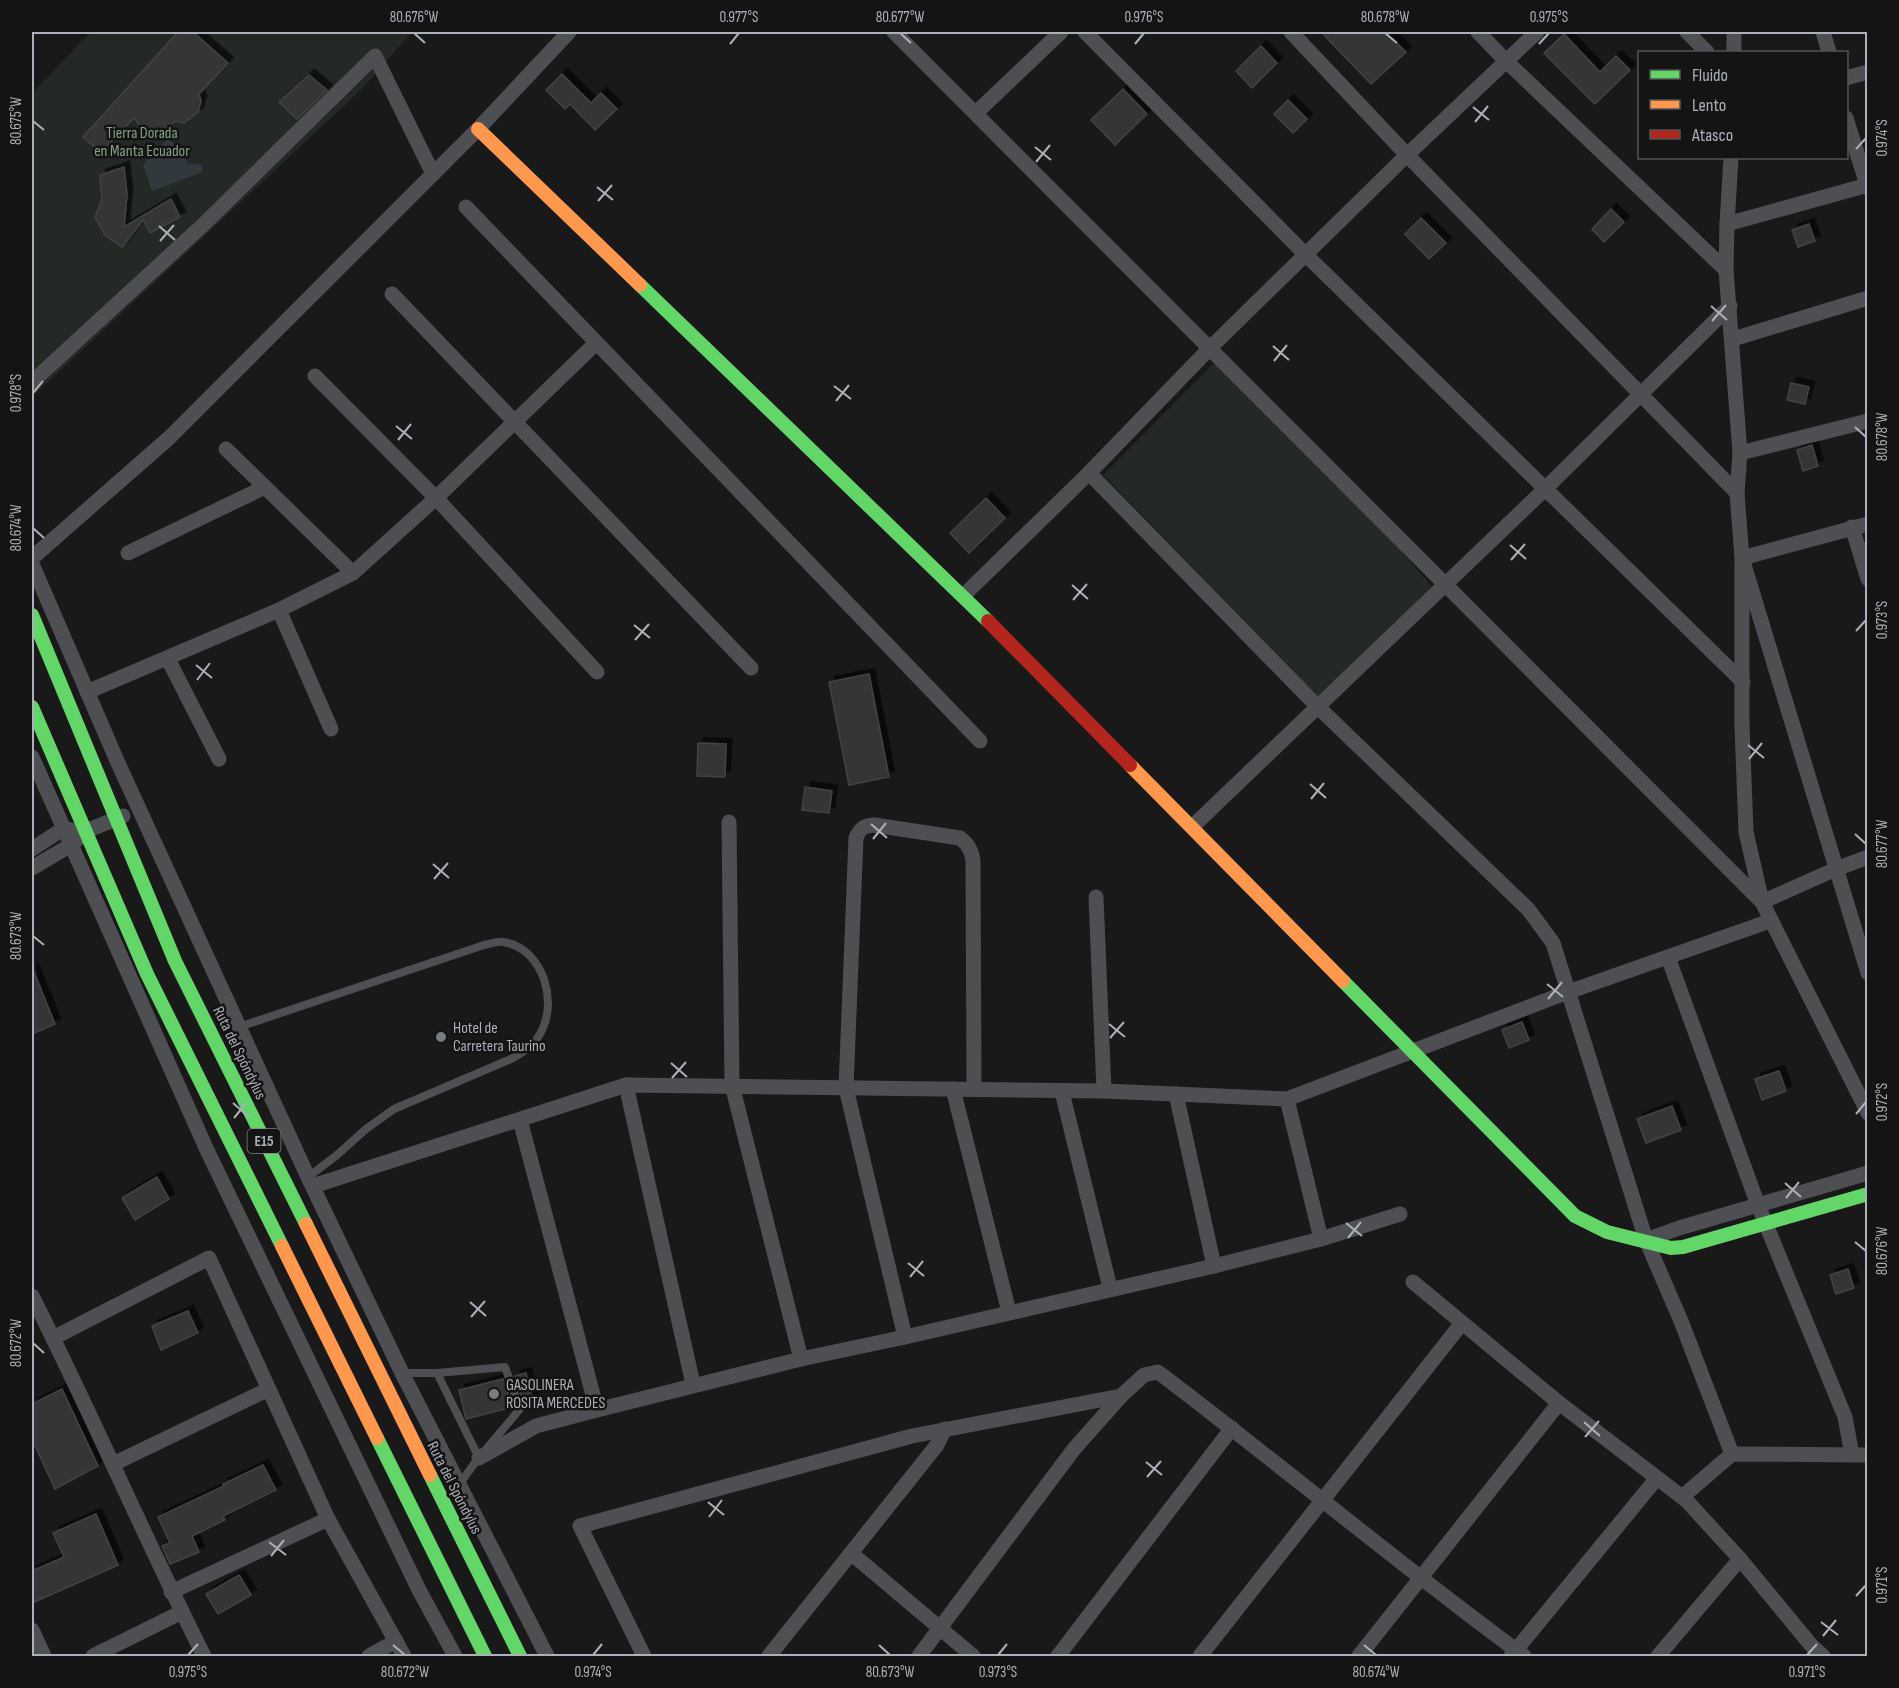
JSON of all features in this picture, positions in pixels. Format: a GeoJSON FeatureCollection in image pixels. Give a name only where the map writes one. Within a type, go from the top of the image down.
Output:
{"type":"FeatureCollection","features":[{"type":"Feature","properties":{"kind":"main road"},"geometry":{"type":"LineString","coordinates":[[478,129],[963,596],[1575,1216],[1607,1232],[1671,1248],[1683,1247],[1868,1194]]}},
{"type":"Feature","properties":{"kind":"main road","name":"Ruta del Spóndylus"},"geometry":{"type":"LineString","coordinates":[[32,615],[175,961],[519,1656]]}},
{"type":"Feature","properties":{"kind":"main road","name":"E15"},"geometry":{"type":"LineString","coordinates":[[32,707],[147,974],[485,1656]]}},
{"type":"Feature","properties":{"kind":"street"},"geometry":{"type":"LineString","coordinates":[[32,558],[170,438],[478,129],[569,32]]}},
{"type":"Feature","properties":{"kind":"street"},"geometry":{"type":"LineString","coordinates":[[894,32],[1444,586],[1762,902]]}},
{"type":"Feature","properties":{"kind":"street"},"geometry":{"type":"LineString","coordinates":[[976,113],[1061,32]]}},
{"type":"Feature","properties":{"kind":"street"},"geometry":{"type":"LineString","coordinates":[[1085,32],[1306,255],[1743,682]]}},
{"type":"Feature","properties":{"kind":"street"},"geometry":{"type":"LineString","coordinates":[[1291,32],[1407,155],[1737,493]]}},
{"type":"Feature","properties":{"kind":"street"},"geometry":{"type":"LineString","coordinates":[[1478,32],[1726,270]]}},
{"type":"Feature","properties":{"kind":"street"},"geometry":{"type":"LineString","coordinates":[[963,596],[1089,473],[1210,348],[1407,155],[1538,32]]}},
{"type":"Feature","properties":{"kind":"street"},"geometry":{"type":"LineString","coordinates":[[1687,32],[1706,51]]}},
{"type":"Feature","properties":{"kind":"street"},"geometry":{"type":"LineString","coordinates":[[1734,32],[1734,51]]}},
{"type":"Feature","properties":{"kind":"street"},"geometry":{"type":"LineString","coordinates":[[1823,32],[1828,51]]}},
{"type":"Feature","properties":{"kind":"street"},"geometry":{"type":"LineString","coordinates":[[32,382],[204,224],[375,56],[433,174]]}},
{"type":"Feature","properties":{"kind":"street"},"geometry":{"type":"LineString","coordinates":[[1848,77],[1868,72]]}},
{"type":"Feature","properties":{"kind":"street"},"geometry":{"type":"LineString","coordinates":[[1727,224],[1867,186],[1848,124]]}},
{"type":"Feature","properties":{"kind":"street"},"geometry":{"type":"LineString","coordinates":[[1731,159],[1726,270],[1740,453],[1737,493],[1742,558],[1742,726],[1746,832],[1762,902],[1770,921],[1868,1113]]}},
{"type":"Feature","properties":{"kind":"street"},"geometry":{"type":"LineString","coordinates":[[466,207],[980,741]]}},
{"type":"Feature","properties":{"kind":"street"},"geometry":{"type":"LineString","coordinates":[[392,294],[751,668]]}},
{"type":"Feature","properties":{"kind":"street"},"geometry":{"type":"LineString","coordinates":[[1733,339],[1868,298]]}},
{"type":"Feature","properties":{"kind":"street"},"geometry":{"type":"LineString","coordinates":[[1192,827],[1545,489],[1730,306]]}},
{"type":"Feature","properties":{"kind":"street"},"geometry":{"type":"LineString","coordinates":[[87,692],[279,610],[352,573],[436,498],[596,343]]}},
{"type":"Feature","properties":{"kind":"street"},"geometry":{"type":"LineString","coordinates":[[315,376],[436,498],[597,672]]}},
{"type":"Feature","properties":{"kind":"street"},"geometry":{"type":"LineString","coordinates":[[1740,453],[1868,421]]}},
{"type":"Feature","properties":{"kind":"street"},"geometry":{"type":"LineString","coordinates":[[226,448],[352,573]]}},
{"type":"Feature","properties":{"kind":"street"},"geometry":{"type":"LineString","coordinates":[[1089,473],[1318,707],[1528,909],[1553,943],[1646,1240],[1681,1322],[1732,1454]]}},
{"type":"Feature","properties":{"kind":"street"},"geometry":{"type":"LineString","coordinates":[[128,553],[265,487]]}},
{"type":"Feature","properties":{"kind":"street"},"geometry":{"type":"LineString","coordinates":[[1742,558],[1868,524]]}},
{"type":"Feature","properties":{"kind":"street"},"geometry":{"type":"LineString","coordinates":[[1852,527],[1868,579]]}},
{"type":"Feature","properties":{"kind":"street"},"geometry":{"type":"LineString","coordinates":[[1742,558],[1868,974]]}},
{"type":"Feature","properties":{"kind":"street"},"geometry":{"type":"LineString","coordinates":[[32,564],[139,809],[310,1182],[402,1373],[547,1656]]}},
{"type":"Feature","properties":{"kind":"street"},"geometry":{"type":"LineString","coordinates":[[279,610],[331,729]]}},
{"type":"Feature","properties":{"kind":"street"},"geometry":{"type":"LineString","coordinates":[[168,659],[219,759]]}},
{"type":"Feature","properties":{"kind":"street"},"geometry":{"type":"LineString","coordinates":[[32,757],[206,1148],[414,1580],[455,1656]]}},
{"type":"Feature","properties":{"kind":"street"},"geometry":{"type":"LineString","coordinates":[[32,868],[71,845],[86,831],[139,809]]}},
{"type":"Feature","properties":{"kind":"street"},"geometry":{"type":"LineString","coordinates":[[729,822],[732,1085],[801,1359]]}},
{"type":"Feature","properties":{"kind":"street"},"geometry":{"type":"LineString","coordinates":[[904,1337],[846,1088],[856,838],[859,830],[865,826],[874,825],[960,838],[967,843],[971,852],[974,860],[974,1088]]}},
{"type":"Feature","properties":{"kind":"street"},"geometry":{"type":"LineString","coordinates":[[32,849],[63,829],[86,831]]}},
{"type":"Feature","properties":{"kind":"street"},"geometry":{"type":"LineString","coordinates":[[1762,902],[1836,869],[1868,858]]}},
{"type":"Feature","properties":{"kind":"street"},"geometry":{"type":"LineString","coordinates":[[1096,897],[1104,1091]]}},
{"type":"Feature","properties":{"kind":"street"},"geometry":{"type":"LineString","coordinates":[[310,1182],[520,1120],[626,1085],[974,1088],[1287,1099],[1568,992],[1770,921]]}},
{"type":"Feature","properties":{"kind":"street"},"geometry":{"type":"LineString","coordinates":[[1668,957],[1758,1205],[1860,1455],[1732,1454],[1682,1497]]}},
{"type":"Feature","properties":{"kind":"street"},"geometry":{"type":"LineString","coordinates":[[626,1085],[693,1384]]}},
{"type":"Feature","properties":{"kind":"street"},"geometry":{"type":"LineString","coordinates":[[953,1089],[1010,1312]]}},
{"type":"Feature","properties":{"kind":"street"},"geometry":{"type":"LineString","coordinates":[[1062,1092],[1110,1288]]}},
{"type":"Feature","properties":{"kind":"street"},"geometry":{"type":"LineString","coordinates":[[1176,1094],[1214,1266]]}},
{"type":"Feature","properties":{"kind":"street"},"geometry":{"type":"LineString","coordinates":[[1287,1099],[1321,1239]]}},
{"type":"Feature","properties":{"kind":"street"},"geometry":{"type":"LineString","coordinates":[[520,1120],[597,1410]]}},
{"type":"Feature","properties":{"kind":"street"},"geometry":{"type":"LineString","coordinates":[[1646,1240],[1868,1173]]}},
{"type":"Feature","properties":{"kind":"street"},"geometry":{"type":"LineString","coordinates":[[478,1458],[536,1426],[693,1384],[1214,1266],[1321,1239],[1400,1214]]}},
{"type":"Feature","properties":{"kind":"street"},"geometry":{"type":"LineString","coordinates":[[53,1338],[209,1258],[328,1518],[404,1656]]}},
{"type":"Feature","properties":{"kind":"street"},"geometry":{"type":"LineString","coordinates":[[1413,1282],[1559,1403],[1682,1497],[1740,1559],[1806,1651],[1823,1656]]}},
{"type":"Feature","properties":{"kind":"street"},"geometry":{"type":"LineString","coordinates":[[32,1296],[113,1464],[171,1592],[204,1656]]}},
{"type":"Feature","properties":{"kind":"street"},"geometry":{"type":"LineString","coordinates":[[1200,1656],[1462,1323]]}},
{"type":"Feature","properties":{"kind":"street"},"geometry":{"type":"LineString","coordinates":[[919,1656],[1074,1449],[1121,1396],[1144,1375],[1158,1372],[1517,1654],[1657,1478]]}},
{"type":"Feature","properties":{"kind":"street"},"geometry":{"type":"LineString","coordinates":[[354,1394],[402,1373]]}},
{"type":"Feature","properties":{"kind":"street"},"geometry":{"type":"LineString","coordinates":[[113,1464],[269,1389]]}},
{"type":"Feature","properties":{"kind":"street"},"geometry":{"type":"LineString","coordinates":[[644,1656],[580,1526],[912,1436],[1121,1396]]}},
{"type":"Feature","properties":{"kind":"street"},"geometry":{"type":"LineString","coordinates":[[1359,1656],[1559,1403]]}},
{"type":"Feature","properties":{"kind":"street"},"geometry":{"type":"LineString","coordinates":[[1058,1656],[1232,1428]]}},
{"type":"Feature","properties":{"kind":"street"},"geometry":{"type":"LineString","coordinates":[[769,1656],[938,1445],[945,1429]]}},
{"type":"Feature","properties":{"kind":"street"},"geometry":{"type":"LineString","coordinates":[[171,1592],[328,1518]]}},
{"type":"Feature","properties":{"kind":"street"},"geometry":{"type":"LineString","coordinates":[[852,1554],[973,1656]]}},
{"type":"Feature","properties":{"kind":"street"},"geometry":{"type":"LineString","coordinates":[[1658,1656],[1740,1559]]}},
{"type":"Feature","properties":{"kind":"street"},"geometry":{"type":"LineString","coordinates":[[93,1656],[182,1612]]}},
{"type":"Feature","properties":{"kind":"street"},"geometry":{"type":"LineString","coordinates":[[32,1630],[44,1656]]}},
{"type":"Feature","properties":{"kind":"street"},"geometry":{"type":"LineString","coordinates":[[369,1656],[396,1641]]}},
{"type":"Feature","properties":{"kind":"lane"},"geometry":{"type":"LineString","coordinates":[[239,1027],[484,945],[502,942],[522,949],[537,964],[545,982],[548,1000],[547,1016],[538,1038],[528,1049],[394,1109],[366,1129],[310,1182]]}},
{"type":"Feature","properties":{"kind":"lane"},"geometry":{"type":"LineString","coordinates":[[402,1373],[437,1373],[505,1367],[520,1409],[478,1458],[459,1485]]}},
{"type":"Feature","properties":{"kind":"lane"},"geometry":{"type":"LineString","coordinates":[[437,1373],[478,1458]]}},
{"type":"Feature","properties":{"kind":"green space","name":"Tierra Dorada en Manta Ecuador"},"geometry":{"type":"Polygon","coordinates":[[[91,32],[412,32],[363,88],[32,397],[32,93],[91,32]]]}},
{"type":"Feature","properties":{"kind":"green space"},"geometry":{"type":"Polygon","coordinates":[[[1217,360],[1383,529],[1433,588],[1318,696],[1103,475],[1217,360]]]}},
{"type":"Feature","properties":{"kind":"shaded area"},"geometry":{"type":"Polygon","coordinates":[[[167,139],[184,149],[184,157],[189,164],[201,164],[203,172],[152,191],[143,165],[167,139]]]}},
{"type":"Feature","properties":{"kind":"building"},"geometry":{"type":"Polygon","coordinates":[[[178,32],[193,32],[228,63],[199,94],[201,101],[198,112],[184,123],[175,121],[151,140],[134,118],[101,152],[83,137],[178,32]]]}},
{"type":"Feature","properties":{"kind":"building"},"geometry":{"type":"Polygon","coordinates":[[[1321,32],[1385,32],[1406,52],[1371,84],[1321,32]]]}},
{"type":"Feature","properties":{"kind":"building"},"geometry":{"type":"Polygon","coordinates":[[[1564,34],[1600,72],[1616,56],[1630,70],[1595,104],[1544,53],[1564,34]]]}},
{"type":"Feature","properties":{"kind":"building"},"geometry":{"type":"Polygon","coordinates":[[[1261,46],[1277,63],[1252,88],[1236,71],[1261,46]]]}},
{"type":"Feature","properties":{"kind":"building"},"geometry":{"type":"Polygon","coordinates":[[[562,74],[591,103],[601,93],[617,109],[595,130],[570,104],[565,109],[546,90],[562,74]]]}},
{"type":"Feature","properties":{"kind":"building"},"geometry":{"type":"Polygon","coordinates":[[[309,75],[327,90],[297,119],[279,102],[309,75]]]}},
{"type":"Feature","properties":{"kind":"building"},"geometry":{"type":"Polygon","coordinates":[[[1123,89],[1147,114],[1115,145],[1091,120],[1123,89]]]}},
{"type":"Feature","properties":{"kind":"building"},"geometry":{"type":"Polygon","coordinates":[[[1288,100],[1307,119],[1293,133],[1274,114],[1288,100]]]}},
{"type":"Feature","properties":{"kind":"building"},"geometry":{"type":"Polygon","coordinates":[[[124,167],[127,194],[124,227],[171,199],[180,217],[150,233],[143,220],[122,247],[105,235],[95,217],[102,200],[100,175],[124,167]]]}},
{"type":"Feature","properties":{"kind":"building"},"geometry":{"type":"Polygon","coordinates":[[[1611,209],[1624,222],[1604,242],[1592,229],[1611,209]]]}},
{"type":"Feature","properties":{"kind":"building"},"geometry":{"type":"Polygon","coordinates":[[[1421,218],[1446,243],[1429,259],[1405,234],[1421,218]]]}},
{"type":"Feature","properties":{"kind":"building"},"geometry":{"type":"Polygon","coordinates":[[[1809,224],[1815,241],[1798,247],[1792,230],[1809,224]]]}},
{"type":"Feature","properties":{"kind":"building"},"geometry":{"type":"Polygon","coordinates":[[[1791,383],[1809,387],[1805,404],[1787,400],[1791,383]]]}},
{"type":"Feature","properties":{"kind":"building"},"geometry":{"type":"Polygon","coordinates":[[[1812,445],[1818,466],[1803,471],[1797,450],[1812,445]]]}},
{"type":"Feature","properties":{"kind":"building"},"geometry":{"type":"Polygon","coordinates":[[[986,498],[1005,518],[969,553],[950,533],[986,498]]]}},
{"type":"Feature","properties":{"kind":"building"},"geometry":{"type":"Polygon","coordinates":[[[869,674],[889,777],[849,785],[829,682],[869,674]]]}},
{"type":"Feature","properties":{"kind":"building"},"geometry":{"type":"Polygon","coordinates":[[[698,743],[726,744],[725,777],[697,776],[698,743]]]}},
{"type":"Feature","properties":{"kind":"building"},"geometry":{"type":"Polygon","coordinates":[[[805,787],[832,791],[829,813],[802,810],[805,787]]]}},
{"type":"Feature","properties":{"kind":"building"},"geometry":{"type":"Polygon","coordinates":[[[32,967],[55,1024],[32,1034],[32,967]]]}},
{"type":"Feature","properties":{"kind":"building"},"geometry":{"type":"Polygon","coordinates":[[[1522,1022],[1529,1040],[1509,1048],[1502,1030],[1522,1022]]]}},
{"type":"Feature","properties":{"kind":"building"},"geometry":{"type":"Polygon","coordinates":[[[1779,1071],[1786,1091],[1762,1100],[1755,1079],[1779,1071]]]}},
{"type":"Feature","properties":{"kind":"building"},"geometry":{"type":"Polygon","coordinates":[[[1672,1106],[1681,1130],[1646,1143],[1637,1119],[1672,1106]]]}},
{"type":"Feature","properties":{"kind":"building"},"geometry":{"type":"Polygon","coordinates":[[[157,1177],[169,1199],[135,1220],[122,1198],[157,1177]]]}},
{"type":"Feature","properties":{"kind":"building"},"geometry":{"type":"Polygon","coordinates":[[[1848,1269],[1854,1288],[1836,1294],[1830,1275],[1848,1269]]]}},
{"type":"Feature","properties":{"kind":"building"},"geometry":{"type":"Polygon","coordinates":[[[188,1311],[198,1333],[161,1350],[152,1326],[188,1311]]]}},
{"type":"Feature","properties":{"kind":"building"},"geometry":{"type":"Polygon","coordinates":[[[526,1373],[533,1401],[524,1404],[515,1376],[526,1373]]]}},
{"type":"Feature","properties":{"kind":"building"},"geometry":{"type":"Polygon","coordinates":[[[503,1379],[513,1407],[466,1419],[459,1390],[503,1379]]]}},
{"type":"Feature","properties":{"kind":"building"},"geometry":{"type":"Polygon","coordinates":[[[62,1389],[98,1466],[55,1489],[32,1439],[32,1404],[62,1389]]]}},
{"type":"Feature","properties":{"kind":"building"},"geometry":{"type":"Polygon","coordinates":[[[263,1465],[276,1490],[223,1516],[225,1520],[192,1536],[199,1552],[170,1564],[162,1546],[170,1543],[158,1517],[263,1465]]]}},
{"type":"Feature","properties":{"kind":"building"},"geometry":{"type":"Polygon","coordinates":[[[96,1514],[118,1565],[32,1603],[32,1571],[64,1557],[53,1533],[96,1514]]]}},
{"type":"Feature","properties":{"kind":"building"},"geometry":{"type":"Polygon","coordinates":[[[239,1575],[251,1595],[218,1614],[206,1594],[239,1575]]]}},
{"type":"Feature","properties":{"kind":"traffic: fast"},"geometry":{"type":"LineString","coordinates":[[640,285],[988,621]]}},
{"type":"Feature","properties":{"kind":"traffic: fast"},"geometry":{"type":"LineString","coordinates":[[32,615],[175,961],[306,1224]]}},
{"type":"Feature","properties":{"kind":"traffic: fast"},"geometry":{"type":"LineString","coordinates":[[32,707],[147,974],[282,1246]]}},
{"type":"Feature","properties":{"kind":"traffic: fast"},"geometry":{"type":"LineString","coordinates":[[1343,981],[1575,1216],[1607,1232],[1671,1248],[1683,1247],[1868,1194]]}},
{"type":"Feature","properties":{"kind":"traffic: fast"},"geometry":{"type":"LineString","coordinates":[[377,1438],[485,1656]]}},
{"type":"Feature","properties":{"kind":"traffic: fast"},"geometry":{"type":"LineString","coordinates":[[430,1475],[520,1656]]}},
{"type":"Feature","properties":{"kind":"traffic: slow"},"geometry":{"type":"LineString","coordinates":[[478,129],[640,285]]}},
{"type":"Feature","properties":{"kind":"traffic: slow"},"geometry":{"type":"LineString","coordinates":[[1130,765],[1343,981]]}},
{"type":"Feature","properties":{"kind":"traffic: slow"},"geometry":{"type":"LineString","coordinates":[[306,1224],[430,1475]]}},
{"type":"Feature","properties":{"kind":"traffic: slow"},"geometry":{"type":"LineString","coordinates":[[282,1246],[377,1438]]}},
{"type":"Feature","properties":{"kind":"traffic: jam"},"geometry":{"type":"LineString","coordinates":[[988,621],[1130,765]]}},
{"type":"Feature","properties":{"kind":"place","name":"Hotel de Carretera Taurino"},"geometry":{"type":"Point","coordinates":[441,1037]}},
{"type":"Feature","properties":{"kind":"place","name":"GASOLINERA ROSITA MERCEDES"},"geometry":{"type":"Point","coordinates":[494,1394]}}]}
